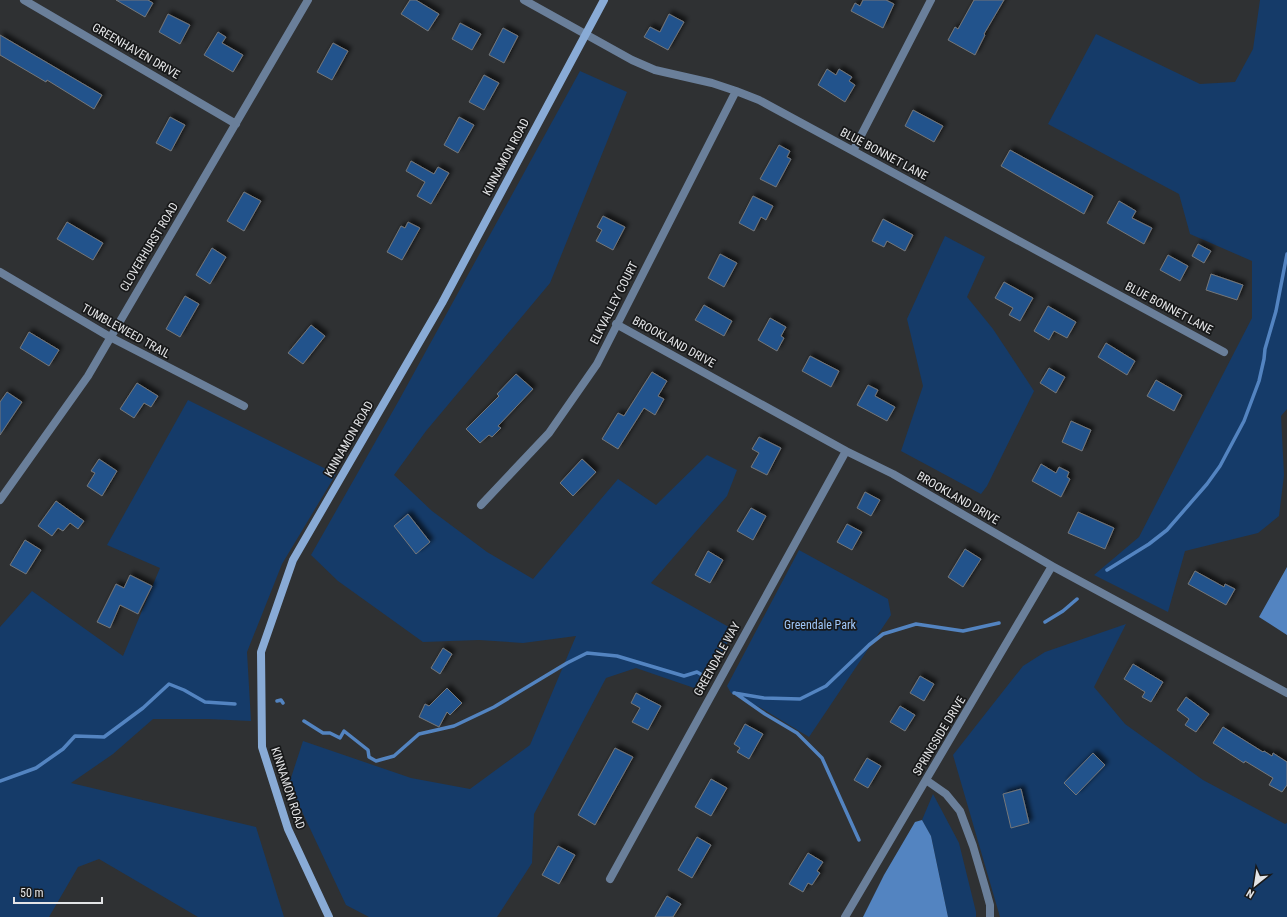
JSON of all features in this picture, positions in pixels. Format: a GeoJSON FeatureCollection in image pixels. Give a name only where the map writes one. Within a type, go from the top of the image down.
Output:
{"type":"FeatureCollection","features":[{"type":"Feature","properties":{"kind":"main road","name":"KINNAMON ROAD"},"geometry":{"type":"LineString","coordinates":[[329,917],[288,829],[262,747],[261,652],[293,560],[442,303],[604,0]]}},
{"type":"Feature","properties":{"kind":"street","name":"GREENHAVEN DRIVE"},"geometry":{"type":"LineString","coordinates":[[24,0],[236,124]]}},
{"type":"Feature","properties":{"kind":"street","name":"CLOVERHURST ROAD"},"geometry":{"type":"LineString","coordinates":[[0,500],[88,376],[308,0]]}},
{"type":"Feature","properties":{"kind":"street","name":"BLUE BONNET LANE"},"geometry":{"type":"LineString","coordinates":[[524,0],[632,60],[655,70],[712,83],[736,91],[783,113],[1224,352]]}},
{"type":"Feature","properties":{"kind":"street"},"geometry":{"type":"LineString","coordinates":[[853,151],[931,0]]}},
{"type":"Feature","properties":{"kind":"street","name":"ELKVALLEY COURT"},"geometry":{"type":"LineString","coordinates":[[481,505],[549,433],[597,364],[616,324],[736,91]]}},
{"type":"Feature","properties":{"kind":"street","name":"TUMBLEWEED TRAIL"},"geometry":{"type":"LineString","coordinates":[[0,272],[110,337],[244,406]]}},
{"type":"Feature","properties":{"kind":"street","name":"BROOKLAND DRIVE"},"geometry":{"type":"LineString","coordinates":[[616,324],[846,451],[893,474],[1052,566],[1287,694]]}},
{"type":"Feature","properties":{"kind":"street","name":"GREENDALE WAY"},"geometry":{"type":"LineString","coordinates":[[610,879],[846,451]]}},
{"type":"Feature","properties":{"kind":"street","name":"SPRINGSIDE DRIVE"},"geometry":{"type":"LineString","coordinates":[[845,917],[1052,566]]}},
{"type":"Feature","properties":{"kind":"street"},"geometry":{"type":"LineString","coordinates":[[926,780],[946,794],[960,811],[973,846],[990,905],[990,917]]}},
{"type":"Feature","properties":{"kind":"green space"},"geometry":{"type":"Polygon","coordinates":[[[1260,0],[1287,0],[1287,409],[1281,416],[1284,475],[1279,516],[1258,533],[1185,551],[1168,612],[1094,575],[1139,537],[1252,318],[1252,261],[1190,234],[1179,194],[1048,124],[1096,34],[1200,84],[1235,82],[1253,49],[1260,0]]]}},
{"type":"Feature","properties":{"kind":"green space"},"geometry":{"type":"Polygon","coordinates":[[[580,71],[627,92],[550,283],[426,431],[394,475],[432,511],[487,552],[533,579],[618,479],[656,505],[707,455],[737,470],[727,496],[651,583],[734,630],[703,691],[636,668],[606,678],[534,814],[532,863],[497,917],[369,917],[346,905],[289,784],[303,741],[411,778],[470,789],[530,745],[576,636],[523,643],[479,640],[423,642],[338,581],[311,555],[398,402],[580,71]]]}},
{"type":"Feature","properties":{"kind":"green space"},"geometry":{"type":"Polygon","coordinates":[[[945,236],[985,257],[967,297],[993,329],[1034,391],[987,486],[981,494],[901,451],[923,386],[907,319],[945,236]]]}},
{"type":"Feature","properties":{"kind":"green space"},"geometry":{"type":"Polygon","coordinates":[[[188,400],[336,474],[282,564],[247,652],[251,721],[153,719],[113,754],[71,783],[256,827],[284,917],[198,917],[99,859],[78,867],[49,917],[0,917],[0,627],[32,591],[123,656],[160,568],[107,545],[188,400]]]}},
{"type":"Feature","properties":{"kind":"green space","name":"Greendale Park"},"geometry":{"type":"Polygon","coordinates":[[[799,550],[888,599],[891,615],[809,737],[761,708],[731,693],[727,686],[799,550]]]}},
{"type":"Feature","properties":{"kind":"green space"},"geometry":{"type":"Polygon","coordinates":[[[1126,624],[1094,687],[1125,724],[1203,780],[1285,824],[1287,823],[1287,917],[1000,917],[953,755],[1023,666],[1045,652],[1126,624]]]}},
{"type":"Feature","properties":{"kind":"green space"},"geometry":{"type":"Polygon","coordinates":[[[933,794],[959,843],[976,917],[948,917],[931,836],[922,820],[933,794]]]}},
{"type":"Feature","properties":{"kind":"shaded area"},"geometry":{"type":"Polygon","coordinates":[[[1287,567],[1287,635],[1259,617],[1287,567]]]}},
{"type":"Feature","properties":{"kind":"shaded area"},"geometry":{"type":"Polygon","coordinates":[[[922,820],[931,836],[948,917],[863,917],[884,875],[915,822],[922,820]]]}},
{"type":"Feature","properties":{"kind":"building"},"geometry":{"type":"Polygon","coordinates":[[[116,0],[148,0],[153,3],[145,17],[116,0]]]}},
{"type":"Feature","properties":{"kind":"building"},"geometry":{"type":"Polygon","coordinates":[[[410,0],[416,0],[439,14],[428,31],[401,14],[410,0]]]}},
{"type":"Feature","properties":{"kind":"building"},"geometry":{"type":"Polygon","coordinates":[[[863,0],[886,0],[894,4],[883,28],[851,11],[855,3],[860,6],[863,0]]]}},
{"type":"Feature","properties":{"kind":"building"},"geometry":{"type":"Polygon","coordinates":[[[974,0],[1004,0],[984,34],[985,35],[975,55],[948,40],[955,27],[958,29],[974,0]]]}},
{"type":"Feature","properties":{"kind":"building"},"geometry":{"type":"Polygon","coordinates":[[[168,14],[190,25],[180,44],[159,32],[168,14]]]}},
{"type":"Feature","properties":{"kind":"building"},"geometry":{"type":"Polygon","coordinates":[[[669,14],[684,22],[668,50],[644,37],[650,27],[660,32],[669,14]]]}},
{"type":"Feature","properties":{"kind":"building"},"geometry":{"type":"Polygon","coordinates":[[[460,23],[481,34],[472,50],[452,39],[460,23]]]}},
{"type":"Feature","properties":{"kind":"building"},"geometry":{"type":"Polygon","coordinates":[[[503,28],[518,36],[504,63],[489,55],[503,28]]]}},
{"type":"Feature","properties":{"kind":"building"},"geometry":{"type":"Polygon","coordinates":[[[218,32],[226,37],[222,43],[243,55],[233,72],[204,55],[218,32]]]}},
{"type":"Feature","properties":{"kind":"building"},"geometry":{"type":"Polygon","coordinates":[[[0,35],[102,95],[94,109],[47,80],[46,82],[0,55],[0,35]]]}},
{"type":"Feature","properties":{"kind":"building"},"geometry":{"type":"Polygon","coordinates":[[[333,43],[348,51],[332,80],[317,72],[333,43]]]}},
{"type":"Feature","properties":{"kind":"building"},"geometry":{"type":"Polygon","coordinates":[[[827,69],[836,75],[839,69],[852,77],[849,81],[855,85],[845,102],[818,85],[827,69]]]}},
{"type":"Feature","properties":{"kind":"building"},"geometry":{"type":"Polygon","coordinates":[[[484,75],[499,83],[484,110],[469,102],[484,75]]]}},
{"type":"Feature","properties":{"kind":"building"},"geometry":{"type":"Polygon","coordinates":[[[913,110],[943,126],[934,142],[905,126],[913,110]]]}},
{"type":"Feature","properties":{"kind":"building"},"geometry":{"type":"Polygon","coordinates":[[[170,117],[185,125],[171,151],[156,143],[170,117]]]}},
{"type":"Feature","properties":{"kind":"building"},"geometry":{"type":"Polygon","coordinates":[[[459,117],[474,125],[458,153],[444,145],[459,117]]]}},
{"type":"Feature","properties":{"kind":"building"},"geometry":{"type":"Polygon","coordinates":[[[779,145],[790,151],[787,157],[791,159],[776,187],[760,179],[779,145]]]}},
{"type":"Feature","properties":{"kind":"building"},"geometry":{"type":"Polygon","coordinates":[[[1010,150],[1093,196],[1084,214],[1001,166],[1010,150]]]}},
{"type":"Feature","properties":{"kind":"building"},"geometry":{"type":"Polygon","coordinates":[[[411,161],[434,174],[438,167],[449,173],[431,204],[417,196],[425,182],[406,171],[411,161]]]}},
{"type":"Feature","properties":{"kind":"building"},"geometry":{"type":"Polygon","coordinates":[[[244,192],[261,201],[244,231],[227,221],[244,192]]]}},
{"type":"Feature","properties":{"kind":"building"},"geometry":{"type":"Polygon","coordinates":[[[753,196],[773,206],[766,220],[761,217],[754,231],[739,223],[753,196]]]}},
{"type":"Feature","properties":{"kind":"building"},"geometry":{"type":"Polygon","coordinates":[[[1119,201],[1136,211],[1132,218],[1152,228],[1144,244],[1107,223],[1119,201]]]}},
{"type":"Feature","properties":{"kind":"building"},"geometry":{"type":"Polygon","coordinates":[[[603,216],[625,227],[613,250],[596,241],[602,230],[597,227],[603,216]]]}},
{"type":"Feature","properties":{"kind":"building"},"geometry":{"type":"Polygon","coordinates":[[[883,219],[913,235],[905,251],[887,241],[884,247],[872,241],[883,219]]]}},
{"type":"Feature","properties":{"kind":"building"},"geometry":{"type":"Polygon","coordinates":[[[67,222],[103,243],[93,260],[57,239],[67,222]]]}},
{"type":"Feature","properties":{"kind":"building"},"geometry":{"type":"Polygon","coordinates":[[[408,222],[420,228],[402,260],[387,252],[401,226],[405,228],[408,222]]]}},
{"type":"Feature","properties":{"kind":"building"},"geometry":{"type":"Polygon","coordinates":[[[1198,244],[1211,251],[1204,263],[1192,256],[1198,244]]]}},
{"type":"Feature","properties":{"kind":"building"},"geometry":{"type":"Polygon","coordinates":[[[212,248],[226,257],[210,284],[196,275],[212,248]]]}},
{"type":"Feature","properties":{"kind":"building"},"geometry":{"type":"Polygon","coordinates":[[[720,254],[737,263],[724,287],[708,278],[720,254]]]}},
{"type":"Feature","properties":{"kind":"building"},"geometry":{"type":"Polygon","coordinates":[[[1168,255],[1188,266],[1180,281],[1160,270],[1168,255]]]}},
{"type":"Feature","properties":{"kind":"building"},"geometry":{"type":"Polygon","coordinates":[[[1211,274],[1243,285],[1237,300],[1206,290],[1211,274]]]}},
{"type":"Feature","properties":{"kind":"building"},"geometry":{"type":"Polygon","coordinates":[[[1004,282],[1033,298],[1020,321],[1009,315],[1013,308],[995,298],[1004,282]]]}},
{"type":"Feature","properties":{"kind":"building"},"geometry":{"type":"Polygon","coordinates":[[[185,296],[199,304],[180,337],[166,329],[185,296]]]}},
{"type":"Feature","properties":{"kind":"building"},"geometry":{"type":"Polygon","coordinates":[[[704,305],[732,321],[724,336],[695,320],[704,305]]]}},
{"type":"Feature","properties":{"kind":"building"},"geometry":{"type":"Polygon","coordinates":[[[1048,306],[1076,322],[1067,338],[1054,331],[1049,340],[1034,331],[1048,306]]]}},
{"type":"Feature","properties":{"kind":"building"},"geometry":{"type":"Polygon","coordinates":[[[770,318],[786,327],[781,336],[784,338],[777,351],[758,340],[770,318]]]}},
{"type":"Feature","properties":{"kind":"building"},"geometry":{"type":"Polygon","coordinates":[[[311,325],[325,336],[303,364],[288,353],[311,325]]]}},
{"type":"Feature","properties":{"kind":"building"},"geometry":{"type":"Polygon","coordinates":[[[29,332],[59,350],[49,366],[20,348],[29,332]]]}},
{"type":"Feature","properties":{"kind":"building"},"geometry":{"type":"Polygon","coordinates":[[[1106,343],[1135,361],[1127,375],[1098,357],[1106,343]]]}},
{"type":"Feature","properties":{"kind":"building"},"geometry":{"type":"Polygon","coordinates":[[[810,356],[839,371],[831,387],[802,371],[810,356]]]}},
{"type":"Feature","properties":{"kind":"building"},"geometry":{"type":"Polygon","coordinates":[[[1049,368],[1065,377],[1056,393],[1040,383],[1049,368]]]}},
{"type":"Feature","properties":{"kind":"building"},"geometry":{"type":"Polygon","coordinates":[[[652,372],[667,381],[658,396],[664,399],[655,415],[644,408],[618,449],[602,439],[618,413],[624,416],[652,372]]]}},
{"type":"Feature","properties":{"kind":"building"},"geometry":{"type":"Polygon","coordinates":[[[516,374],[533,389],[498,426],[501,428],[492,437],[489,435],[480,443],[466,429],[499,396],[497,394],[516,374]]]}},
{"type":"Feature","properties":{"kind":"building"},"geometry":{"type":"Polygon","coordinates":[[[1156,380],[1182,395],[1174,411],[1147,396],[1156,380]]]}},
{"type":"Feature","properties":{"kind":"building"},"geometry":{"type":"Polygon","coordinates":[[[137,383],[158,396],[151,407],[144,403],[134,418],[120,409],[137,383]]]}},
{"type":"Feature","properties":{"kind":"building"},"geometry":{"type":"Polygon","coordinates":[[[868,385],[878,390],[875,396],[895,407],[887,421],[857,405],[868,385]]]}},
{"type":"Feature","properties":{"kind":"building"},"geometry":{"type":"Polygon","coordinates":[[[7,392],[22,402],[0,435],[0,402],[7,392]]]}},
{"type":"Feature","properties":{"kind":"building"},"geometry":{"type":"Polygon","coordinates":[[[1071,421],[1091,430],[1082,451],[1062,442],[1071,421]]]}},
{"type":"Feature","properties":{"kind":"building"},"geometry":{"type":"Polygon","coordinates":[[[759,437],[781,448],[767,475],[751,467],[759,453],[752,449],[759,437]]]}},
{"type":"Feature","properties":{"kind":"building"},"geometry":{"type":"Polygon","coordinates":[[[99,459],[117,471],[102,496],[87,486],[95,473],[91,471],[99,459]]]}},
{"type":"Feature","properties":{"kind":"building"},"geometry":{"type":"Polygon","coordinates":[[[582,459],[596,472],[573,496],[560,483],[582,459]]]}},
{"type":"Feature","properties":{"kind":"building"},"geometry":{"type":"Polygon","coordinates":[[[1041,464],[1056,473],[1059,467],[1069,472],[1067,477],[1070,479],[1061,497],[1032,481],[1041,464]]]}},
{"type":"Feature","properties":{"kind":"building"},"geometry":{"type":"Polygon","coordinates":[[[865,492],[880,500],[871,516],[857,508],[865,492]]]}},
{"type":"Feature","properties":{"kind":"building"},"geometry":{"type":"Polygon","coordinates":[[[56,501],[84,521],[78,529],[70,523],[63,531],[58,528],[52,536],[38,526],[56,501]]]}},
{"type":"Feature","properties":{"kind":"building"},"geometry":{"type":"Polygon","coordinates":[[[751,508],[766,516],[753,540],[737,531],[751,508]]]}},
{"type":"Feature","properties":{"kind":"building"},"geometry":{"type":"Polygon","coordinates":[[[1078,512],[1114,528],[1105,549],[1068,533],[1078,512]]]}},
{"type":"Feature","properties":{"kind":"building"},"geometry":{"type":"Polygon","coordinates":[[[408,514],[430,542],[416,554],[394,526],[408,514]]]}},
{"type":"Feature","properties":{"kind":"building"},"geometry":{"type":"Polygon","coordinates":[[[847,524],[862,532],[852,550],[837,542],[847,524]]]}},
{"type":"Feature","properties":{"kind":"building"},"geometry":{"type":"Polygon","coordinates":[[[25,540],[41,550],[26,574],[10,565],[25,540]]]}},
{"type":"Feature","properties":{"kind":"building"},"geometry":{"type":"Polygon","coordinates":[[[965,549],[981,559],[963,587],[948,577],[965,549]]]}},
{"type":"Feature","properties":{"kind":"building"},"geometry":{"type":"Polygon","coordinates":[[[708,551],[723,560],[710,583],[695,575],[708,551]]]}},
{"type":"Feature","properties":{"kind":"building"},"geometry":{"type":"Polygon","coordinates":[[[1195,571],[1224,587],[1225,584],[1235,589],[1226,605],[1188,584],[1195,571]]]}},
{"type":"Feature","properties":{"kind":"building"},"geometry":{"type":"Polygon","coordinates":[[[130,575],[152,586],[138,614],[120,605],[110,628],[97,622],[116,584],[124,588],[130,575]]]}},
{"type":"Feature","properties":{"kind":"building"},"geometry":{"type":"Polygon","coordinates":[[[443,648],[452,654],[440,674],[431,668],[443,648]]]}},
{"type":"Feature","properties":{"kind":"building"},"geometry":{"type":"Polygon","coordinates":[[[1133,664],[1163,682],[1151,702],[1142,697],[1145,692],[1124,679],[1133,664]]]}},
{"type":"Feature","properties":{"kind":"building"},"geometry":{"type":"Polygon","coordinates":[[[920,676],[934,684],[924,701],[910,693],[920,676]]]}},
{"type":"Feature","properties":{"kind":"building"},"geometry":{"type":"Polygon","coordinates":[[[447,688],[462,703],[450,715],[447,712],[439,727],[419,717],[425,704],[429,706],[447,688]]]}},
{"type":"Feature","properties":{"kind":"building"},"geometry":{"type":"Polygon","coordinates":[[[636,693],[661,706],[648,730],[632,722],[640,708],[631,703],[636,693]]]}},
{"type":"Feature","properties":{"kind":"building"},"geometry":{"type":"Polygon","coordinates":[[[1186,697],[1209,714],[1196,732],[1185,725],[1189,719],[1177,710],[1186,697]]]}},
{"type":"Feature","properties":{"kind":"building"},"geometry":{"type":"Polygon","coordinates":[[[900,706],[915,715],[905,731],[890,722],[900,706]]]}},
{"type":"Feature","properties":{"kind":"building"},"geometry":{"type":"Polygon","coordinates":[[[745,724],[763,734],[749,759],[737,752],[740,748],[734,744],[745,724]]]}},
{"type":"Feature","properties":{"kind":"building"},"geometry":{"type":"Polygon","coordinates":[[[1223,727],[1263,752],[1264,751],[1272,756],[1273,753],[1287,762],[1287,785],[1282,792],[1269,785],[1273,778],[1245,761],[1244,763],[1213,743],[1223,727]]]}},
{"type":"Feature","properties":{"kind":"building"},"geometry":{"type":"Polygon","coordinates":[[[615,748],[633,757],[595,825],[578,815],[615,748]]]}},
{"type":"Feature","properties":{"kind":"building"},"geometry":{"type":"Polygon","coordinates":[[[1093,753],[1105,765],[1076,795],[1064,783],[1093,753]]]}},
{"type":"Feature","properties":{"kind":"building"},"geometry":{"type":"Polygon","coordinates":[[[867,758],[881,766],[868,788],[854,780],[867,758]]]}},
{"type":"Feature","properties":{"kind":"building"},"geometry":{"type":"Polygon","coordinates":[[[711,779],[727,788],[711,816],[695,807],[711,779]]]}},
{"type":"Feature","properties":{"kind":"building"},"geometry":{"type":"Polygon","coordinates":[[[1021,789],[1029,823],[1011,828],[1003,794],[1021,789]]]}},
{"type":"Feature","properties":{"kind":"building"},"geometry":{"type":"Polygon","coordinates":[[[697,837],[711,845],[692,878],[678,870],[697,837]]]}},
{"type":"Feature","properties":{"kind":"building"},"geometry":{"type":"Polygon","coordinates":[[[558,846],[575,855],[559,884],[542,875],[558,846]]]}},
{"type":"Feature","properties":{"kind":"building"},"geometry":{"type":"Polygon","coordinates":[[[808,853],[823,862],[817,871],[820,873],[812,885],[808,883],[803,892],[789,884],[808,853]]]}},
{"type":"Feature","properties":{"kind":"building"},"geometry":{"type":"Polygon","coordinates":[[[667,896],[681,904],[673,917],[655,917],[667,896]]]}},
{"type":"Feature","properties":{"kind":"waterway"},"geometry":{"type":"LineString","coordinates":[[1107,570],[1149,544],[1167,530],[1207,484],[1220,466],[1244,421],[1259,381],[1265,349],[1276,311],[1287,254]]}},
{"type":"Feature","properties":{"kind":"waterway"},"geometry":{"type":"LineString","coordinates":[[1045,622],[1063,611],[1077,599]]}},
{"type":"Feature","properties":{"kind":"waterway"},"geometry":{"type":"LineString","coordinates":[[734,693],[764,698],[800,699],[826,686],[869,645],[883,634],[916,624],[963,631],[999,623]]}},
{"type":"Feature","properties":{"kind":"waterway"},"geometry":{"type":"LineString","coordinates":[[304,721],[323,733],[330,733],[340,738],[344,731],[368,750],[369,757],[376,761],[394,756],[419,734],[454,726],[494,707],[567,663],[587,653],[617,656],[684,676],[697,672],[709,679]]}},
{"type":"Feature","properties":{"kind":"waterway"},"geometry":{"type":"LineString","coordinates":[[0,781],[36,768],[63,749],[75,736],[104,737],[143,708],[169,684],[184,690],[205,702],[235,704]]}},
{"type":"Feature","properties":{"kind":"waterway"},"geometry":{"type":"LineString","coordinates":[[735,693],[765,714],[797,733],[822,758],[859,840]]}},
{"type":"Feature","properties":{"kind":"waterway"},"geometry":{"type":"LineString","coordinates":[[277,701],[281,700],[283,703]]}}]}
